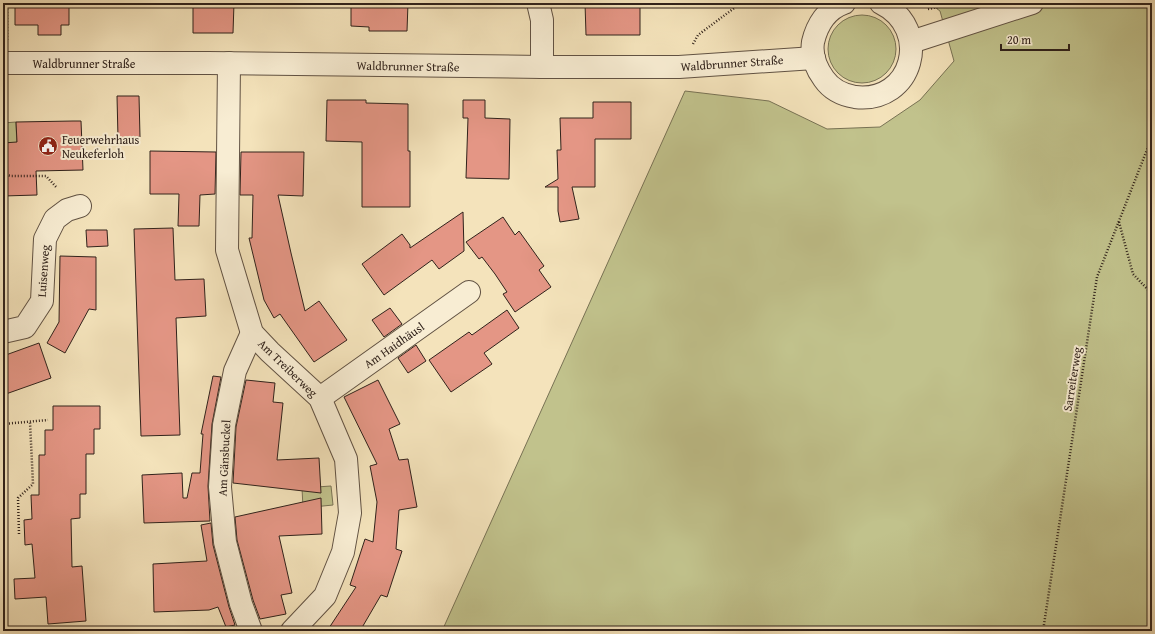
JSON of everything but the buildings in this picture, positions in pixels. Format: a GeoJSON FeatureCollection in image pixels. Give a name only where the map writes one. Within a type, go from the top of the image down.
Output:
{"type":"FeatureCollection","features":[{"type":"Feature","properties":{"kind":"street"},"geometry":{"type":"LineString","coordinates":[[538,3],[542,20],[542,67]]}},
{"type":"Feature","properties":{"kind":"street"},"geometry":{"type":"LineString","coordinates":[[844,3],[829,12],[821,22],[815,33],[813,45],[814,58],[818,71],[826,82],[837,91],[849,96],[863,98],[877,96],[889,90],[900,81],[907,69],[911,56],[911,42],[908,29],[890,8],[881,3]]}},
{"type":"Feature","properties":{"kind":"street"},"geometry":{"type":"LineString","coordinates":[[911,42],[1032,3]]}},
{"type":"Feature","properties":{"kind":"street","name":"Waldbrunner Straße"},"geometry":{"type":"LineString","coordinates":[[5,54],[229,63],[542,67],[679,67],[814,58]]}},
{"type":"Feature","properties":{"kind":"street","name":"Am Treiberweg"},"geometry":{"type":"LineString","coordinates":[[229,63],[226,250],[252,333],[270,352],[320,398],[346,459],[350,513],[343,552],[325,596],[292,631]]}},
{"type":"Feature","properties":{"kind":"street","name":"Luisenweg"},"geometry":{"type":"LineString","coordinates":[[3,332],[25,327],[42,300],[45,239],[55,219],[67,210],[80,206]]}},
{"type":"Feature","properties":{"kind":"street","name":"Am Haidhäusl"},"geometry":{"type":"LineString","coordinates":[[320,398],[469,292]]}},
{"type":"Feature","properties":{"kind":"street","name":"Am Gänsbuckel"},"geometry":{"type":"LineString","coordinates":[[251,631],[241,604],[225,542],[220,487],[224,425],[235,371],[252,333]]}},
{"type":"Feature","properties":{"kind":"path"},"geometry":{"type":"LineString","coordinates":[[5,54],[7,3]]}},
{"type":"Feature","properties":{"kind":"path"},"geometry":{"type":"LineString","coordinates":[[691,46],[698,35],[741,3]]}},
{"type":"Feature","properties":{"kind":"path","name":"Sarreiterweg"},"geometry":{"type":"LineString","coordinates":[[1043,631],[1097,277],[1152,138]]}},
{"type":"Feature","properties":{"kind":"path"},"geometry":{"type":"LineString","coordinates":[[3,174],[10,176],[46,176],[57,188]]}},
{"type":"Feature","properties":{"kind":"path"},"geometry":{"type":"LineString","coordinates":[[1119,221],[1133,274],[1152,294]]}},
{"type":"Feature","properties":{"kind":"path"},"geometry":{"type":"LineString","coordinates":[[3,424],[48,420]]}},
{"type":"Feature","properties":{"kind":"path"},"geometry":{"type":"LineString","coordinates":[[19,534],[18,498],[33,484],[30,422]]}},
{"type":"Feature","properties":{"kind":"green space"},"geometry":{"type":"Polygon","coordinates":[[[929,3],[1152,3],[1152,631],[442,631],[685,91],[769,101],[827,129],[880,127],[920,100],[954,61],[940,11],[929,3]]]}},
{"type":"Feature","properties":{"kind":"green space"},"geometry":{"type":"Polygon","coordinates":[[[855,15],[869,15],[881,20],[891,30],[896,42],[896,56],[891,68],[881,78],[869,83],[855,83],[843,78],[833,68],[828,56],[828,42],[833,30],[843,20],[855,15]]]}},
{"type":"Feature","properties":{"kind":"green space"},"geometry":{"type":"Polygon","coordinates":[[[16,122],[18,179],[3,179],[3,123],[16,122]]]}},
{"type":"Feature","properties":{"kind":"green space"},"geometry":{"type":"Polygon","coordinates":[[[331,486],[333,505],[303,508],[302,488],[331,486]]]}},
{"type":"Feature","properties":{"kind":"place","name":"Feuerwehrhaus Neukeferloh"},"geometry":{"type":"Point","coordinates":[48,146]}}]}
